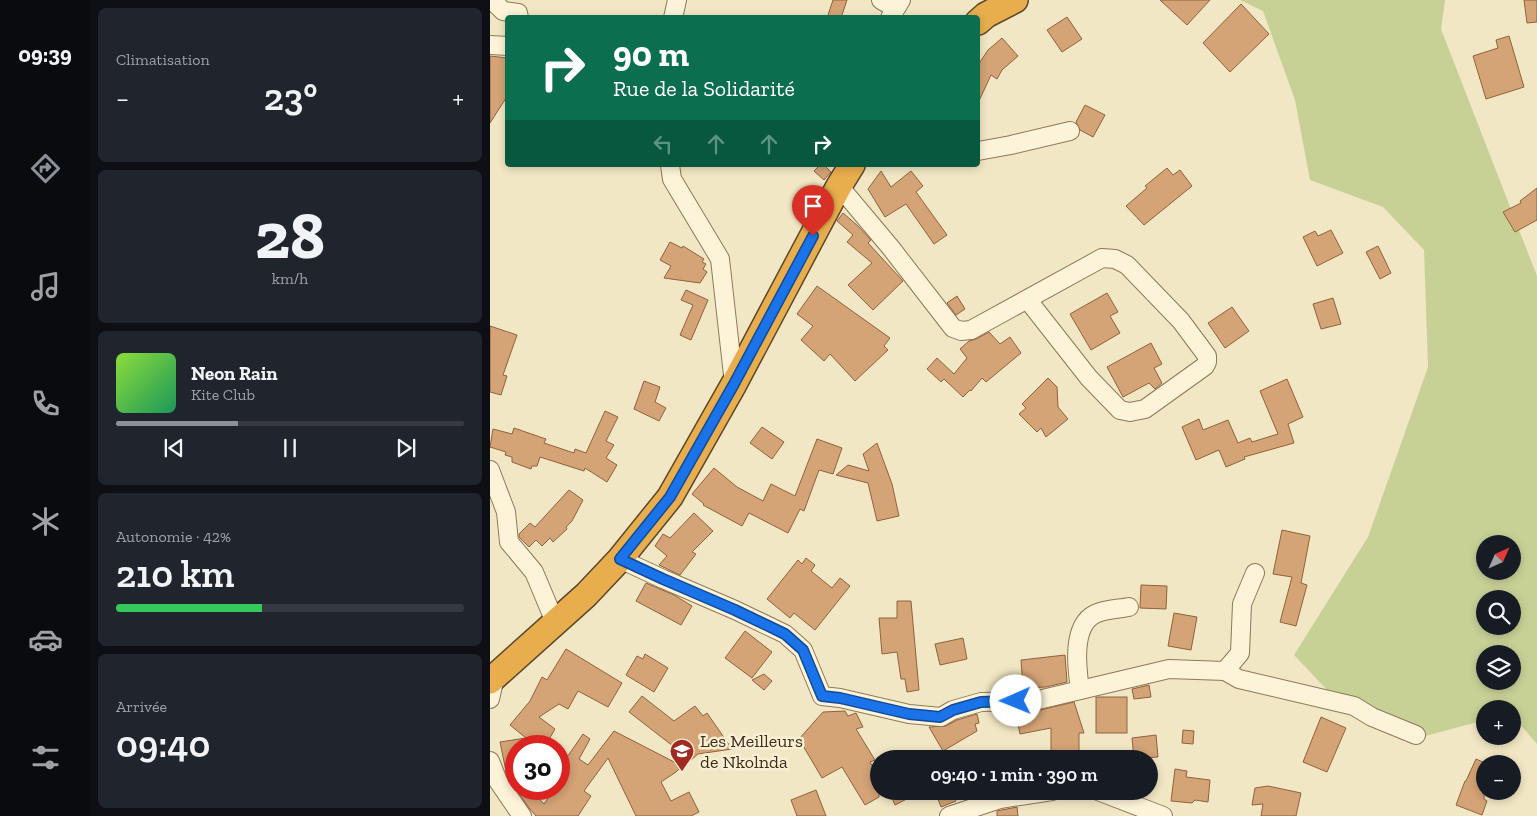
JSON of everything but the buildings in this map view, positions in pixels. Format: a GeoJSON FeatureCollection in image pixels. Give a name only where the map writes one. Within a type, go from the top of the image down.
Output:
{"type":"FeatureCollection","features":[{"type":"Feature","properties":{"kind":"highway"},"geometry":{"type":"LineString","coordinates":[[980,20],[986,15],[1015,0]]}},
{"type":"Feature","properties":{"kind":"highway"},"geometry":{"type":"LineString","coordinates":[[492,686],[555,622],[586,595],[620,559],[670,497],[734,384],[851,167]]}},
{"type":"Feature","properties":{"kind":"street"},"geometry":{"type":"LineString","coordinates":[[492,0],[504,11],[518,13],[518,15]]}},
{"type":"Feature","properties":{"kind":"street"},"geometry":{"type":"LineString","coordinates":[[674,15],[676,0]]}},
{"type":"Feature","properties":{"kind":"street"},"geometry":{"type":"LineString","coordinates":[[490,46],[505,46]]}},
{"type":"Feature","properties":{"kind":"street"},"geometry":{"type":"LineString","coordinates":[[980,151],[1070,131]]}},
{"type":"Feature","properties":{"kind":"street"},"geometry":{"type":"LineString","coordinates":[[670,167],[672,179],[720,259],[734,384]]}},
{"type":"Feature","properties":{"kind":"street"},"geometry":{"type":"LineString","coordinates":[[839,186],[891,248],[953,328],[961,331],[971,330],[1027,299],[1102,258],[1115,259],[1127,265],[1181,321],[1207,356],[1207,362],[1205,366],[1145,409],[1130,412],[1120,410],[1089,378],[1027,299]]}},
{"type":"Feature","properties":{"kind":"street"},"geometry":{"type":"LineString","coordinates":[[490,470],[506,512],[509,542],[534,572],[555,622]]}},
{"type":"Feature","properties":{"kind":"street"},"geometry":{"type":"LineString","coordinates":[[620,559],[785,634],[803,650],[822,696],[840,698],[909,714],[940,717],[953,710],[981,702],[1034,700],[1169,669],[1225,671],[1239,679],[1354,706],[1372,717],[1416,735]]}},
{"type":"Feature","properties":{"kind":"street"},"geometry":{"type":"LineString","coordinates":[[1225,671],[1240,653],[1242,604],[1255,573]]}},
{"type":"Feature","properties":{"kind":"street"},"geometry":{"type":"LineString","coordinates":[[1080,690],[1077,647],[1084,626],[1094,614],[1129,607]]}},
{"type":"Feature","properties":{"kind":"street"},"geometry":{"type":"LineString","coordinates":[[490,761],[498,781],[522,816]]}},
{"type":"Feature","properties":{"kind":"street"},"geometry":{"type":"LineString","coordinates":[[949,816],[994,800]]}},
{"type":"Feature","properties":{"kind":"street"},"geometry":{"type":"LineString","coordinates":[[1121,800],[1163,816]]}},
{"type":"Feature","properties":{"kind":"green space"},"geometry":{"type":"Polygon","coordinates":[[[1240,0],[1445,0],[1441,29],[1537,276],[1537,744],[1521,725],[1521,700],[1476,700],[1476,722],[1418,738],[1328,691],[1294,655],[1368,537],[1428,367],[1424,250],[1383,207],[1310,180],[1295,100],[1263,11],[1240,0]]]}},
{"type":"Feature","properties":{"kind":"place","name":"Les Meilleurs de Nkolnda"},"geometry":{"type":"Point","coordinates":[682,772]}},
{"type":"Feature","properties":{"kind":"route"},"geometry":{"type":"LineString","coordinates":[[813,236],[734,384],[670,497],[620,559],[785,634],[803,650],[822,696],[840,698],[886,710],[940,717],[953,710],[981,702],[1016,701]]}}]}
